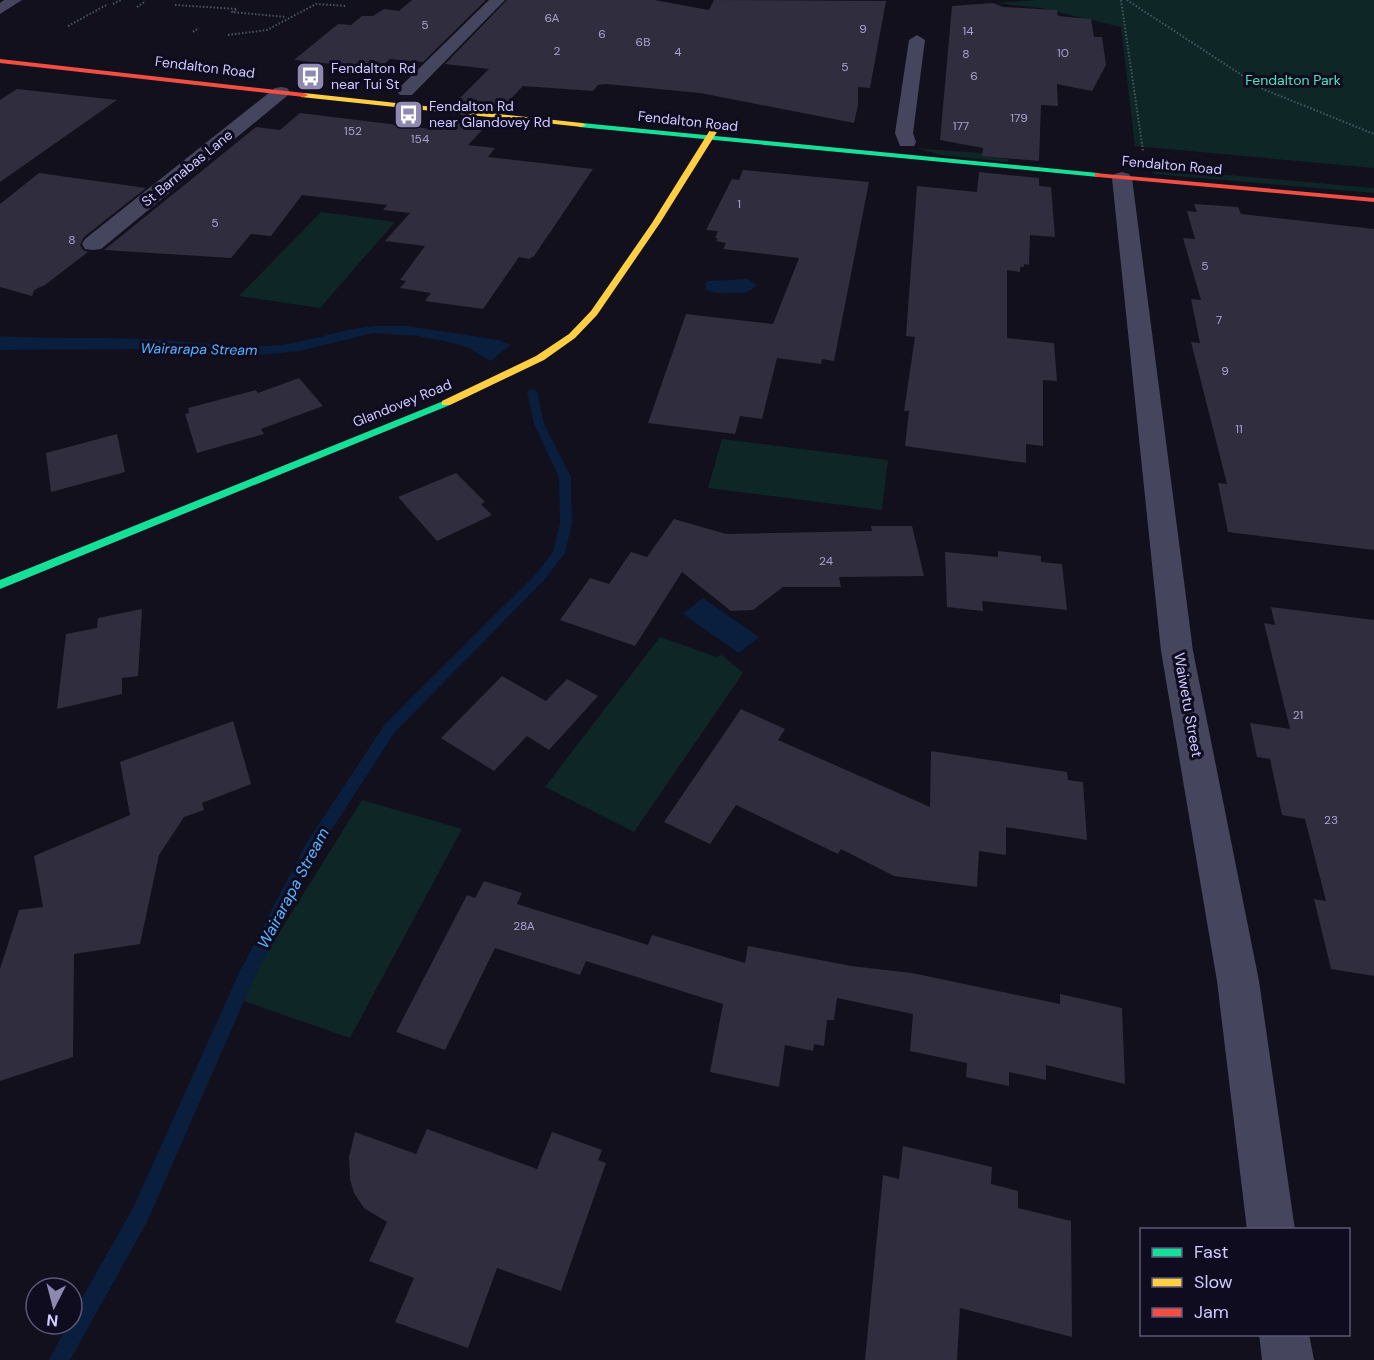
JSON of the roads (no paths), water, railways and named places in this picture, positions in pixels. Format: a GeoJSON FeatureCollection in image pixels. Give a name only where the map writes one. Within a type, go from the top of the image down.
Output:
{"type":"FeatureCollection","features":[{"type":"Feature","properties":{"kind":"main road","name":"Fendalton Road"},"geometry":{"type":"LineString","coordinates":[[0,48],[561,123],[916,159],[1133,166],[1374,200]]}},
{"type":"Feature","properties":{"kind":"main road","name":"Fendalton Road"},"geometry":{"type":"LineString","coordinates":[[0,61],[285,86]]}},
{"type":"Feature","properties":{"kind":"main road"},"geometry":{"type":"LineString","coordinates":[[400,91],[429,94]]}},
{"type":"Feature","properties":{"kind":"main road"},"geometry":{"type":"LineString","coordinates":[[561,123],[574,109]]}},
{"type":"Feature","properties":{"kind":"main road","name":"Fendalton Road"},"geometry":{"type":"LineString","coordinates":[[695,122],[847,137],[834,141],[842,145],[892,150],[916,159]]}},
{"type":"Feature","properties":{"kind":"main road","name":"Glandovey Road"},"geometry":{"type":"LineString","coordinates":[[0,585],[470,393],[540,358],[572,336],[609,294],[718,124]]}},
{"type":"Feature","properties":{"kind":"main road"},"geometry":{"type":"LineString","coordinates":[[1011,153],[1037,161],[1114,169],[1121,172],[1133,166]]}},
{"type":"Feature","properties":{"kind":"street"},"geometry":{"type":"LineString","coordinates":[[0,9],[15,0]]}},
{"type":"Feature","properties":{"kind":"street"},"geometry":{"type":"LineString","coordinates":[[400,91],[498,0]]}},
{"type":"Feature","properties":{"kind":"street"},"geometry":{"type":"LineString","coordinates":[[907,142],[904,128],[917,40]]}},
{"type":"Feature","properties":{"kind":"street","name":"St Barnabas Lane"},"geometry":{"type":"LineString","coordinates":[[93,244],[285,86]]}},
{"type":"Feature","properties":{"kind":"street","name":"Waiwetu Street"},"geometry":{"type":"LineString","coordinates":[[1133,166],[1178,651],[1238,981],[1270,1228]]}},
{"type":"Feature","properties":{"kind":"street"},"geometry":{"type":"LineString","coordinates":[[1284,1336],[1288,1360]]}},
{"type":"Feature","properties":{"kind":"water"},"geometry":{"type":"Polygon","coordinates":[[[748,279],[757,286],[746,293],[710,291],[706,289],[705,283],[708,281],[748,279]]]}},
{"type":"Feature","properties":{"kind":"water","name":"Wairarapa Stream"},"geometry":{"type":"Polygon","coordinates":[[[375,326],[407,326],[499,340],[511,345],[490,361],[469,348],[449,342],[418,336],[373,333],[300,351],[239,357],[157,349],[0,350],[0,336],[146,339],[268,346],[375,326]]]}},
{"type":"Feature","properties":{"kind":"water"},"geometry":{"type":"Polygon","coordinates":[[[703,598],[759,637],[739,653],[683,614],[703,598]]]}},
{"type":"Feature","properties":{"kind":"waterway","name":"Wairarapa Stream"},"geometry":{"type":"LineString","coordinates":[[59,1360],[140,1215],[245,979],[312,847],[390,728],[541,576],[559,553],[566,523],[565,477],[539,424],[532,392]]}},
{"type":"Feature","properties":{"kind":"place","name":"Fendalton Rd near Tui St"},"geometry":{"type":"Point","coordinates":[310,76]}},
{"type":"Feature","properties":{"kind":"place","name":"Fendalton Rd near Glandovey Rd"},"geometry":{"type":"Point","coordinates":[408,114]}},
{"type":"Feature","properties":{"kind":"park label","name":"Fendalton Park"},"geometry":{"type":"Point","coordinates":[1293,80]}}]}
